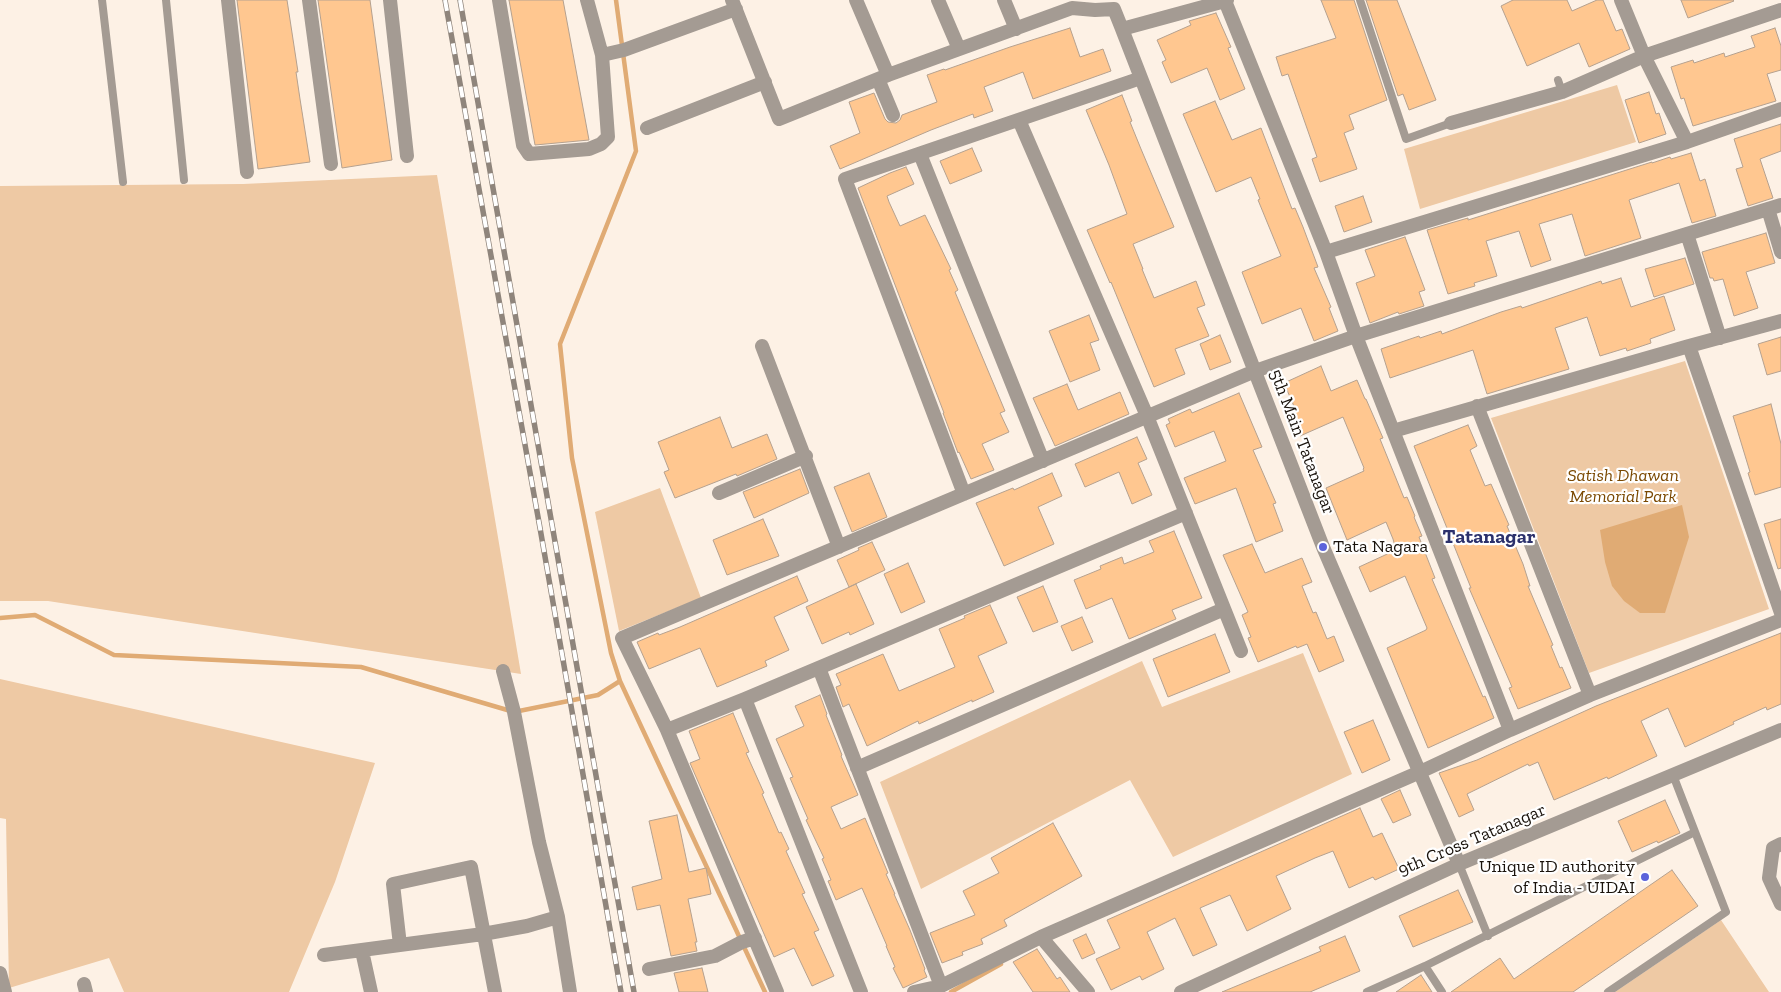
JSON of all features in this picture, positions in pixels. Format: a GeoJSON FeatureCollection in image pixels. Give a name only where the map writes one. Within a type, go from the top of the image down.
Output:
{"type":"FeatureCollection","features":[{"type":"Feature","properties":{"kind":"street"},"geometry":{"type":"LineString","coordinates":[[228,0],[247,172]]}},
{"type":"Feature","properties":{"kind":"street"},"geometry":{"type":"LineString","coordinates":[[309,0],[331,164]]}},
{"type":"Feature","properties":{"kind":"street"},"geometry":{"type":"LineString","coordinates":[[390,0],[407,156]]}},
{"type":"Feature","properties":{"kind":"street"},"geometry":{"type":"LineString","coordinates":[[499,0],[522,144],[529,154],[589,149],[601,144],[608,137],[602,55],[587,0]]}},
{"type":"Feature","properties":{"kind":"street"},"geometry":{"type":"LineString","coordinates":[[856,0],[883,77],[893,115]]}},
{"type":"Feature","properties":{"kind":"street"},"geometry":{"type":"LineString","coordinates":[[938,0],[959,49]]}},
{"type":"Feature","properties":{"kind":"street"},"geometry":{"type":"LineString","coordinates":[[1004,0],[1016,29]]}},
{"type":"Feature","properties":{"kind":"street"},"geometry":{"type":"LineString","coordinates":[[1621,0],[1644,56],[1687,142]]}},
{"type":"Feature","properties":{"kind":"street"},"geometry":{"type":"LineString","coordinates":[[1122,29],[1226,1],[1326,252],[1356,336],[1510,730]]}},
{"type":"Feature","properties":{"kind":"street"},"geometry":{"type":"LineString","coordinates":[[602,55],[622,50],[734,5],[779,119],[883,77],[1016,29],[1070,4],[1095,10],[1112,4]]}},
{"type":"Feature","properties":{"kind":"street","name":"5th Main Tatanagar"},"geometry":{"type":"LineString","coordinates":[[1112,4],[1325,552],[1459,864]]}},
{"type":"Feature","properties":{"kind":"street"},"geometry":{"type":"LineString","coordinates":[[1451,123],[1781,10]]}},
{"type":"Feature","properties":{"kind":"street"},"geometry":{"type":"LineString","coordinates":[[964,494],[845,180],[1141,78]]}},
{"type":"Feature","properties":{"kind":"street"},"geometry":{"type":"LineString","coordinates":[[647,128],[764,82]]}},
{"type":"Feature","properties":{"kind":"street"},"geometry":{"type":"LineString","coordinates":[[1326,252],[1687,142],[1781,109]]}},
{"type":"Feature","properties":{"kind":"street"},"geometry":{"type":"LineString","coordinates":[[1019,120],[1148,416],[1240,651]]}},
{"type":"Feature","properties":{"kind":"street"},"geometry":{"type":"LineString","coordinates":[[920,154],[1042,461]]}},
{"type":"Feature","properties":{"kind":"street"},"geometry":{"type":"LineString","coordinates":[[777,992],[667,730],[622,638],[1255,371],[1356,336],[1774,207],[1781,252]]}},
{"type":"Feature","properties":{"kind":"street"},"geometry":{"type":"LineString","coordinates":[[1687,234],[1720,338]]}},
{"type":"Feature","properties":{"kind":"street"},"geometry":{"type":"LineString","coordinates":[[1393,431],[1781,321]]}},
{"type":"Feature","properties":{"kind":"street"},"geometry":{"type":"LineString","coordinates":[[762,346],[806,456],[839,547]]}},
{"type":"Feature","properties":{"kind":"street"},"geometry":{"type":"LineString","coordinates":[[1689,346],[1781,613]]}},
{"type":"Feature","properties":{"kind":"street"},"geometry":{"type":"LineString","coordinates":[[1477,406],[1590,695]]}},
{"type":"Feature","properties":{"kind":"street"},"geometry":{"type":"LineString","coordinates":[[719,493],[806,456]]}},
{"type":"Feature","properties":{"kind":"street"},"geometry":{"type":"LineString","coordinates":[[667,730],[1186,513]]}},
{"type":"Feature","properties":{"kind":"street"},"geometry":{"type":"LineString","coordinates":[[857,768],[1224,609]]}},
{"type":"Feature","properties":{"kind":"street"},"geometry":{"type":"LineString","coordinates":[[914,992],[941,986],[1041,937],[1420,772],[1590,695],[1781,620]]}},
{"type":"Feature","properties":{"kind":"street"},"geometry":{"type":"LineString","coordinates":[[819,668],[941,986]]}},
{"type":"Feature","properties":{"kind":"street"},"geometry":{"type":"LineString","coordinates":[[503,671],[514,712],[539,842],[558,917],[570,992]]}},
{"type":"Feature","properties":{"kind":"street"},"geometry":{"type":"LineString","coordinates":[[745,699],[861,992]]}},
{"type":"Feature","properties":{"kind":"street","name":"9th Cross Tatanagar"},"geometry":{"type":"LineString","coordinates":[[1181,992],[1459,864],[1781,730]]}},
{"type":"Feature","properties":{"kind":"street"},"geometry":{"type":"LineString","coordinates":[[1781,844],[1773,848],[1769,878],[1781,904]]}},
{"type":"Feature","properties":{"kind":"street"},"geometry":{"type":"LineString","coordinates":[[400,945],[393,884],[469,867],[472,869],[495,992]]}},
{"type":"Feature","properties":{"kind":"street"},"geometry":{"type":"LineString","coordinates":[[324,955],[483,934],[527,926],[558,917]]}},
{"type":"Feature","properties":{"kind":"street"},"geometry":{"type":"LineString","coordinates":[[1041,937],[1088,992]]}},
{"type":"Feature","properties":{"kind":"street"},"geometry":{"type":"LineString","coordinates":[[649,969],[715,956],[754,938]]}},
{"type":"Feature","properties":{"kind":"street"},"geometry":{"type":"LineString","coordinates":[[362,950],[371,992]]}},
{"type":"Feature","properties":{"kind":"street"},"geometry":{"type":"LineString","coordinates":[[0,973],[5,992]]}},
{"type":"Feature","properties":{"kind":"lane"},"geometry":{"type":"LineString","coordinates":[[102,0],[123,182]]}},
{"type":"Feature","properties":{"kind":"lane"},"geometry":{"type":"LineString","coordinates":[[166,0],[184,180]]}},
{"type":"Feature","properties":{"kind":"lane"},"geometry":{"type":"LineString","coordinates":[[1360,0],[1406,139],[1451,123]]}},
{"type":"Feature","properties":{"kind":"lane"},"geometry":{"type":"LineString","coordinates":[[1608,992],[1726,912],[1673,775]]}},
{"type":"Feature","properties":{"kind":"lane"},"geometry":{"type":"LineString","coordinates":[[1367,992],[1488,936],[1695,832]]}},
{"type":"Feature","properties":{"kind":"lane"},"geometry":{"type":"LineString","coordinates":[[1459,864],[1488,936]]}},
{"type":"Feature","properties":{"kind":"lane"},"geometry":{"type":"LineString","coordinates":[[1425,966],[1442,992]]}},
{"type":"Feature","properties":{"kind":"green space"},"geometry":{"type":"Polygon","coordinates":[[[1617,85],[1636,142],[1420,209],[1404,149],[1617,85]]]}},
{"type":"Feature","properties":{"kind":"green space"},"geometry":{"type":"Polygon","coordinates":[[[437,175],[521,674],[48,601],[0,601],[0,186],[243,184],[437,175]]]}},
{"type":"Feature","properties":{"kind":"green space","name":"Satish Dhawan Memorial Park"},"geometry":{"type":"Polygon","coordinates":[[[1685,361],[1769,609],[1589,673],[1491,418],[1685,361]]]}},
{"type":"Feature","properties":{"kind":"green space"},"geometry":{"type":"Polygon","coordinates":[[[660,488],[701,598],[619,631],[595,512],[660,488]]]}},
{"type":"Feature","properties":{"kind":"green space"},"geometry":{"type":"Polygon","coordinates":[[[1303,653],[1352,774],[1173,857],[1130,780],[921,889],[880,782],[1142,661],[1162,707],[1303,653]]]}},
{"type":"Feature","properties":{"kind":"green space"},"geometry":{"type":"Polygon","coordinates":[[[0,679],[375,763],[335,882],[289,992],[124,992],[109,958],[9,988],[6,819],[0,818],[0,679]]]}},
{"type":"Feature","properties":{"kind":"green space"},"geometry":{"type":"Polygon","coordinates":[[[1721,920],[1769,992],[1615,992],[1721,920]]]}},
{"type":"Feature","properties":{"kind":"shaded area"},"geometry":{"type":"Polygon","coordinates":[[[1682,505],[1689,537],[1665,613],[1640,613],[1624,601],[1612,586],[1605,562],[1600,530],[1682,505]]]}},
{"type":"Feature","properties":{"kind":"building"},"geometry":{"type":"Polygon","coordinates":[[[237,0],[287,0],[310,162],[258,169],[237,0]]]}},
{"type":"Feature","properties":{"kind":"building"},"geometry":{"type":"Polygon","coordinates":[[[318,0],[370,0],[392,160],[342,168],[318,0]]]}},
{"type":"Feature","properties":{"kind":"building"},"geometry":{"type":"Polygon","coordinates":[[[509,0],[563,0],[589,140],[535,145],[509,0]]]}},
{"type":"Feature","properties":{"kind":"building"},"geometry":{"type":"Polygon","coordinates":[[[1321,0],[1354,0],[1387,100],[1349,115],[1354,129],[1344,133],[1357,169],[1320,182],[1312,159],[1317,157],[1288,74],[1282,76],[1276,57],[1336,38],[1321,0]]]}},
{"type":"Feature","properties":{"kind":"building"},"geometry":{"type":"Polygon","coordinates":[[[1366,0],[1397,0],[1436,100],[1409,110],[1403,94],[1398,96],[1366,0]]]}},
{"type":"Feature","properties":{"kind":"building"},"geometry":{"type":"Polygon","coordinates":[[[1513,0],[1567,0],[1572,11],[1597,0],[1603,0],[1616,31],[1622,29],[1630,49],[1589,67],[1579,43],[1527,66],[1501,6],[1513,0]]]}},
{"type":"Feature","properties":{"kind":"building"},"geometry":{"type":"Polygon","coordinates":[[[1681,0],[1733,0],[1734,1],[1688,18],[1681,0]]]}},
{"type":"Feature","properties":{"kind":"building"},"geometry":{"type":"Polygon","coordinates":[[[1216,13],[1231,47],[1228,48],[1245,89],[1220,100],[1207,68],[1171,83],[1162,62],[1166,60],[1157,40],[1191,25],[1189,21],[1216,13]]]}},
{"type":"Feature","properties":{"kind":"building"},"geometry":{"type":"Polygon","coordinates":[[[1070,28],[1080,57],[1103,49],[1111,71],[1033,99],[1023,72],[984,87],[993,111],[974,118],[973,114],[840,169],[830,146],[860,133],[849,102],[874,93],[885,119],[888,122],[896,123],[902,115],[937,102],[927,75],[1070,28]]]}},
{"type":"Feature","properties":{"kind":"building"},"geometry":{"type":"Polygon","coordinates":[[[1775,28],[1781,46],[1781,70],[1767,74],[1776,101],[1693,126],[1684,98],[1681,99],[1671,67],[1693,60],[1694,63],[1724,53],[1725,57],[1755,47],[1751,36],[1775,28]]]}},
{"type":"Feature","properties":{"kind":"building"},"geometry":{"type":"Polygon","coordinates":[[[1649,92],[1656,114],[1659,113],[1666,134],[1639,143],[1625,100],[1649,92]]]}},
{"type":"Feature","properties":{"kind":"building"},"geometry":{"type":"Polygon","coordinates":[[[1122,95],[1132,121],[1130,122],[1174,227],[1133,244],[1142,269],[1154,298],[1196,281],[1205,305],[1197,308],[1209,336],[1175,349],[1185,374],[1154,387],[1111,282],[1087,230],[1127,214],[1086,110],[1122,95]]]}},
{"type":"Feature","properties":{"kind":"building"},"geometry":{"type":"Polygon","coordinates":[[[1215,101],[1232,140],[1261,128],[1292,209],[1295,208],[1303,227],[1318,267],[1314,268],[1331,307],[1329,308],[1338,331],[1314,341],[1301,308],[1262,324],[1242,272],[1281,256],[1258,200],[1260,199],[1251,177],[1216,192],[1183,114],[1215,101]]]}},
{"type":"Feature","properties":{"kind":"building"},"geometry":{"type":"Polygon","coordinates":[[[1781,124],[1781,151],[1760,159],[1773,198],[1748,206],[1736,169],[1743,167],[1734,139],[1781,124]]]}},
{"type":"Feature","properties":{"kind":"building"},"geometry":{"type":"Polygon","coordinates":[[[972,148],[982,171],[950,184],[940,161],[972,148]]]}},
{"type":"Feature","properties":{"kind":"building"},"geometry":{"type":"Polygon","coordinates":[[[1691,153],[1700,181],[1705,179],[1716,216],[1692,223],[1679,183],[1629,200],[1641,238],[1585,256],[1572,214],[1539,224],[1551,260],[1531,267],[1519,231],[1486,241],[1497,276],[1474,283],[1475,286],[1448,294],[1427,230],[1468,218],[1468,220],[1652,162],[1691,153]]]}},
{"type":"Feature","properties":{"kind":"building"},"geometry":{"type":"Polygon","coordinates":[[[906,167],[914,184],[887,196],[889,202],[900,226],[925,215],[951,269],[949,270],[958,290],[955,292],[1005,411],[1000,413],[1009,432],[982,444],[994,470],[971,479],[958,453],[858,188],[906,167]]]}},
{"type":"Feature","properties":{"kind":"building"},"geometry":{"type":"Polygon","coordinates":[[[1363,196],[1372,222],[1344,232],[1335,206],[1363,196]]]}},
{"type":"Feature","properties":{"kind":"building"},"geometry":{"type":"Polygon","coordinates":[[[1766,233],[1775,263],[1746,272],[1758,308],[1734,316],[1723,279],[1714,281],[1713,278],[1710,278],[1702,252],[1766,233]]]}},
{"type":"Feature","properties":{"kind":"building"},"geometry":{"type":"Polygon","coordinates":[[[1405,237],[1425,290],[1419,292],[1424,306],[1399,314],[1398,312],[1370,323],[1356,283],[1375,276],[1365,250],[1405,237]]]}},
{"type":"Feature","properties":{"kind":"building"},"geometry":{"type":"Polygon","coordinates":[[[1685,258],[1694,284],[1654,297],[1645,269],[1685,258]]]}},
{"type":"Feature","properties":{"kind":"building"},"geometry":{"type":"Polygon","coordinates":[[[1621,278],[1631,307],[1664,296],[1675,330],[1650,339],[1651,343],[1627,351],[1626,348],[1600,356],[1587,317],[1555,328],[1569,369],[1487,394],[1473,350],[1390,378],[1381,349],[1419,336],[1420,338],[1441,331],[1442,334],[1501,312],[1521,306],[1522,308],[1601,281],[1602,284],[1621,278]]]}},
{"type":"Feature","properties":{"kind":"building"},"geometry":{"type":"Polygon","coordinates":[[[1089,315],[1099,340],[1090,343],[1100,370],[1070,382],[1049,331],[1089,315]]]}},
{"type":"Feature","properties":{"kind":"building"},"geometry":{"type":"Polygon","coordinates":[[[1220,335],[1231,362],[1210,370],[1200,344],[1220,335]]]}},
{"type":"Feature","properties":{"kind":"building"},"geometry":{"type":"Polygon","coordinates":[[[1781,337],[1781,371],[1767,375],[1758,344],[1781,337]]]}},
{"type":"Feature","properties":{"kind":"building"},"geometry":{"type":"Polygon","coordinates":[[[1321,366],[1331,391],[1357,380],[1383,438],[1380,439],[1404,498],[1407,497],[1415,516],[1422,536],[1419,537],[1435,578],[1432,579],[1494,718],[1428,748],[1387,648],[1427,628],[1405,576],[1370,592],[1359,567],[1396,550],[1393,539],[1386,522],[1347,540],[1326,488],[1364,471],[1343,417],[1300,436],[1290,413],[1296,411],[1284,383],[1321,366]]]}},
{"type":"Feature","properties":{"kind":"building"},"geometry":{"type":"Polygon","coordinates":[[[1067,384],[1078,410],[1120,392],[1129,414],[1055,446],[1033,398],[1067,384]]]}},
{"type":"Feature","properties":{"kind":"building"},"geometry":{"type":"Polygon","coordinates":[[[1239,393],[1262,447],[1253,450],[1276,503],[1273,504],[1283,531],[1256,542],[1236,488],[1195,504],[1184,478],[1226,461],[1214,431],[1175,447],[1166,425],[1170,423],[1168,419],[1190,409],[1192,413],[1239,393]]]}},
{"type":"Feature","properties":{"kind":"building"},"geometry":{"type":"Polygon","coordinates":[[[1771,404],[1781,444],[1781,487],[1755,495],[1733,416],[1771,404]]]}},
{"type":"Feature","properties":{"kind":"building"},"geometry":{"type":"Polygon","coordinates":[[[720,417],[732,448],[767,434],[777,459],[737,476],[736,474],[675,498],[664,472],[669,470],[658,442],[720,417]]]}},
{"type":"Feature","properties":{"kind":"building"},"geometry":{"type":"Polygon","coordinates":[[[1468,425],[1477,446],[1470,450],[1485,486],[1491,484],[1509,525],[1507,526],[1523,564],[1530,586],[1528,586],[1553,645],[1551,646],[1560,668],[1562,667],[1571,688],[1518,709],[1509,688],[1512,687],[1469,588],[1471,588],[1414,446],[1468,425]]]}},
{"type":"Feature","properties":{"kind":"building"},"geometry":{"type":"Polygon","coordinates":[[[1137,437],[1147,459],[1138,463],[1152,495],[1132,504],[1119,472],[1085,487],[1075,464],[1137,437]]]}},
{"type":"Feature","properties":{"kind":"building"},"geometry":{"type":"Polygon","coordinates":[[[800,469],[809,493],[754,518],[743,492],[800,469]]]}},
{"type":"Feature","properties":{"kind":"building"},"geometry":{"type":"Polygon","coordinates":[[[869,473],[887,517],[852,532],[834,487],[869,473]]]}},
{"type":"Feature","properties":{"kind":"building"},"geometry":{"type":"Polygon","coordinates":[[[1052,473],[1062,496],[1038,507],[1054,544],[1004,566],[976,503],[1013,488],[1014,490],[1052,473]]]}},
{"type":"Feature","properties":{"kind":"building"},"geometry":{"type":"Polygon","coordinates":[[[763,519],[779,556],[727,575],[713,540],[763,519]]]}},
{"type":"Feature","properties":{"kind":"building"},"geometry":{"type":"Polygon","coordinates":[[[1781,519],[1781,568],[1778,569],[1764,524],[1781,519]]]}},
{"type":"Feature","properties":{"kind":"building"},"geometry":{"type":"Polygon","coordinates":[[[1174,531],[1202,598],[1172,610],[1176,619],[1129,639],[1112,598],[1086,609],[1074,580],[1101,569],[1100,566],[1122,557],[1124,564],[1154,552],[1149,541],[1174,531]]]}},
{"type":"Feature","properties":{"kind":"building"},"geometry":{"type":"Polygon","coordinates":[[[872,542],[885,570],[849,587],[837,560],[872,542]]]}},
{"type":"Feature","properties":{"kind":"building"},"geometry":{"type":"Polygon","coordinates":[[[1252,544],[1265,573],[1302,558],[1312,582],[1302,586],[1313,613],[1316,612],[1327,639],[1334,636],[1344,661],[1319,672],[1307,644],[1297,648],[1296,646],[1258,662],[1248,638],[1251,637],[1242,615],[1248,612],[1223,555],[1252,544]]]}},
{"type":"Feature","properties":{"kind":"building"},"geometry":{"type":"Polygon","coordinates":[[[908,563],[925,602],[901,613],[884,574],[908,563]]]}},
{"type":"Feature","properties":{"kind":"building"},"geometry":{"type":"Polygon","coordinates":[[[797,576],[808,601],[774,617],[789,650],[765,661],[767,666],[717,687],[700,648],[649,669],[637,642],[658,633],[659,635],[680,627],[797,576]]]}},
{"type":"Feature","properties":{"kind":"building"},"geometry":{"type":"Polygon","coordinates":[[[856,584],[874,624],[850,635],[849,632],[822,644],[806,607],[856,584]]]}},
{"type":"Feature","properties":{"kind":"building"},"geometry":{"type":"Polygon","coordinates":[[[1043,586],[1058,622],[1033,632],[1017,597],[1043,586]]]}},
{"type":"Feature","properties":{"kind":"building"},"geometry":{"type":"Polygon","coordinates":[[[990,605],[1007,643],[978,656],[994,692],[919,724],[918,721],[867,746],[849,704],[843,707],[836,687],[841,685],[836,674],[883,654],[899,691],[955,667],[939,629],[990,605]]]}},
{"type":"Feature","properties":{"kind":"building"},"geometry":{"type":"Polygon","coordinates":[[[1082,617],[1093,642],[1072,651],[1061,626],[1082,617]]]}},
{"type":"Feature","properties":{"kind":"building"},"geometry":{"type":"Polygon","coordinates":[[[1781,633],[1781,704],[1767,710],[1766,707],[1685,747],[1668,708],[1641,721],[1657,756],[1608,779],[1607,777],[1554,800],[1538,762],[1529,766],[1528,764],[1467,794],[1474,810],[1459,817],[1439,773],[1477,760],[1596,706],[1781,633]]]}},
{"type":"Feature","properties":{"kind":"building"},"geometry":{"type":"Polygon","coordinates":[[[1215,634],[1230,672],[1168,697],[1153,659],[1215,634]]]}},
{"type":"Feature","properties":{"kind":"building"},"geometry":{"type":"Polygon","coordinates":[[[820,695],[841,756],[858,795],[831,807],[841,829],[865,818],[925,969],[927,977],[903,988],[893,968],[895,967],[887,946],[862,888],[836,900],[828,881],[831,880],[822,859],[824,858],[806,820],[808,819],[790,778],[793,777],[776,739],[804,726],[795,706],[820,695]]]}},
{"type":"Feature","properties":{"kind":"building"},"geometry":{"type":"Polygon","coordinates":[[[733,713],[749,752],[746,753],[764,793],[762,794],[779,833],[781,832],[789,849],[786,851],[805,893],[802,894],[819,930],[814,932],[834,976],[812,986],[794,948],[774,957],[690,763],[700,759],[689,731],[733,713]]]}},
{"type":"Feature","properties":{"kind":"building"},"geometry":{"type":"Polygon","coordinates":[[[1373,720],[1390,760],[1362,773],[1344,732],[1373,720]]]}},
{"type":"Feature","properties":{"kind":"building"},"geometry":{"type":"Polygon","coordinates":[[[1400,790],[1411,815],[1393,823],[1381,799],[1400,790]]]}},
{"type":"Feature","properties":{"kind":"building"},"geometry":{"type":"Polygon","coordinates":[[[1665,800],[1680,833],[1632,852],[1618,821],[1665,800]]]}},
{"type":"Feature","properties":{"kind":"building"},"geometry":{"type":"Polygon","coordinates":[[[1360,808],[1373,837],[1382,833],[1399,869],[1375,880],[1373,877],[1349,888],[1333,851],[1315,858],[1276,876],[1291,909],[1247,931],[1230,895],[1200,908],[1217,945],[1193,956],[1175,918],[1147,932],[1164,969],[1142,980],[1140,976],[1111,990],[1096,959],[1120,948],[1107,920],[1360,808]]]}},
{"type":"Feature","properties":{"kind":"building"},"geometry":{"type":"Polygon","coordinates":[[[677,815],[689,872],[706,868],[711,894],[688,899],[697,942],[695,942],[697,951],[671,956],[660,905],[637,910],[632,887],[662,879],[649,821],[677,815]]]}},
{"type":"Feature","properties":{"kind":"building"},"geometry":{"type":"Polygon","coordinates":[[[1053,823],[1082,876],[1004,920],[1007,926],[981,939],[983,944],[962,952],[963,955],[942,963],[930,933],[975,915],[963,891],[999,873],[991,858],[1053,823]]]}},
{"type":"Feature","properties":{"kind":"building"},"geometry":{"type":"Polygon","coordinates":[[[1672,870],[1698,906],[1573,992],[1451,992],[1500,958],[1514,979],[1672,870]]]}},
{"type":"Feature","properties":{"kind":"building"},"geometry":{"type":"Polygon","coordinates":[[[1458,890],[1473,922],[1413,947],[1399,916],[1458,890]]]}},
{"type":"Feature","properties":{"kind":"building"},"geometry":{"type":"Polygon","coordinates":[[[1086,934],[1095,953],[1082,959],[1073,940],[1086,934]]]}},
{"type":"Feature","properties":{"kind":"building"},"geometry":{"type":"Polygon","coordinates":[[[1345,936],[1360,971],[1310,992],[1222,992],[1321,951],[1319,947],[1345,936]]]}},
{"type":"Feature","properties":{"kind":"building"},"geometry":{"type":"Polygon","coordinates":[[[1037,949],[1057,979],[1060,977],[1070,992],[1033,992],[1013,962],[1037,949]]]}},
{"type":"Feature","properties":{"kind":"building"},"geometry":{"type":"Polygon","coordinates":[[[702,968],[708,992],[679,992],[674,973],[702,968]]]}},
{"type":"Feature","properties":{"kind":"building"},"geometry":{"type":"Polygon","coordinates":[[[1421,975],[1432,992],[1396,992],[1421,975]]]}},
{"type":"Feature","properties":{"kind":"waterway"},"geometry":{"type":"LineString","coordinates":[[616,0],[636,151],[560,344],[572,458],[611,653],[620,681],[765,992]]}},
{"type":"Feature","properties":{"kind":"waterway"},"geometry":{"type":"LineString","coordinates":[[0,618],[35,615],[114,655],[361,667],[514,712],[598,695],[620,681]]}},
{"type":"Feature","properties":{"kind":"waterway"},"geometry":{"type":"LineString","coordinates":[[951,992],[1001,964]]}},
{"type":"Feature","properties":{"kind":"railway"},"geometry":{"type":"LineString","coordinates":[[445,0],[621,992]]}},
{"type":"Feature","properties":{"kind":"railway"},"geometry":{"type":"LineString","coordinates":[[460,0],[634,992]]}},
{"type":"Feature","properties":{"kind":"place","name":"Tata Nagara"},"geometry":{"type":"Point","coordinates":[1323,547]}},
{"type":"Feature","properties":{"kind":"place","name":"Unique ID authority of India - UIDAI"},"geometry":{"type":"Point","coordinates":[1645,877]}},
{"type":"Feature","properties":{"kind":"district","name":"Tatanagar"},"geometry":{"type":"Point","coordinates":[1489,537]}}]}
